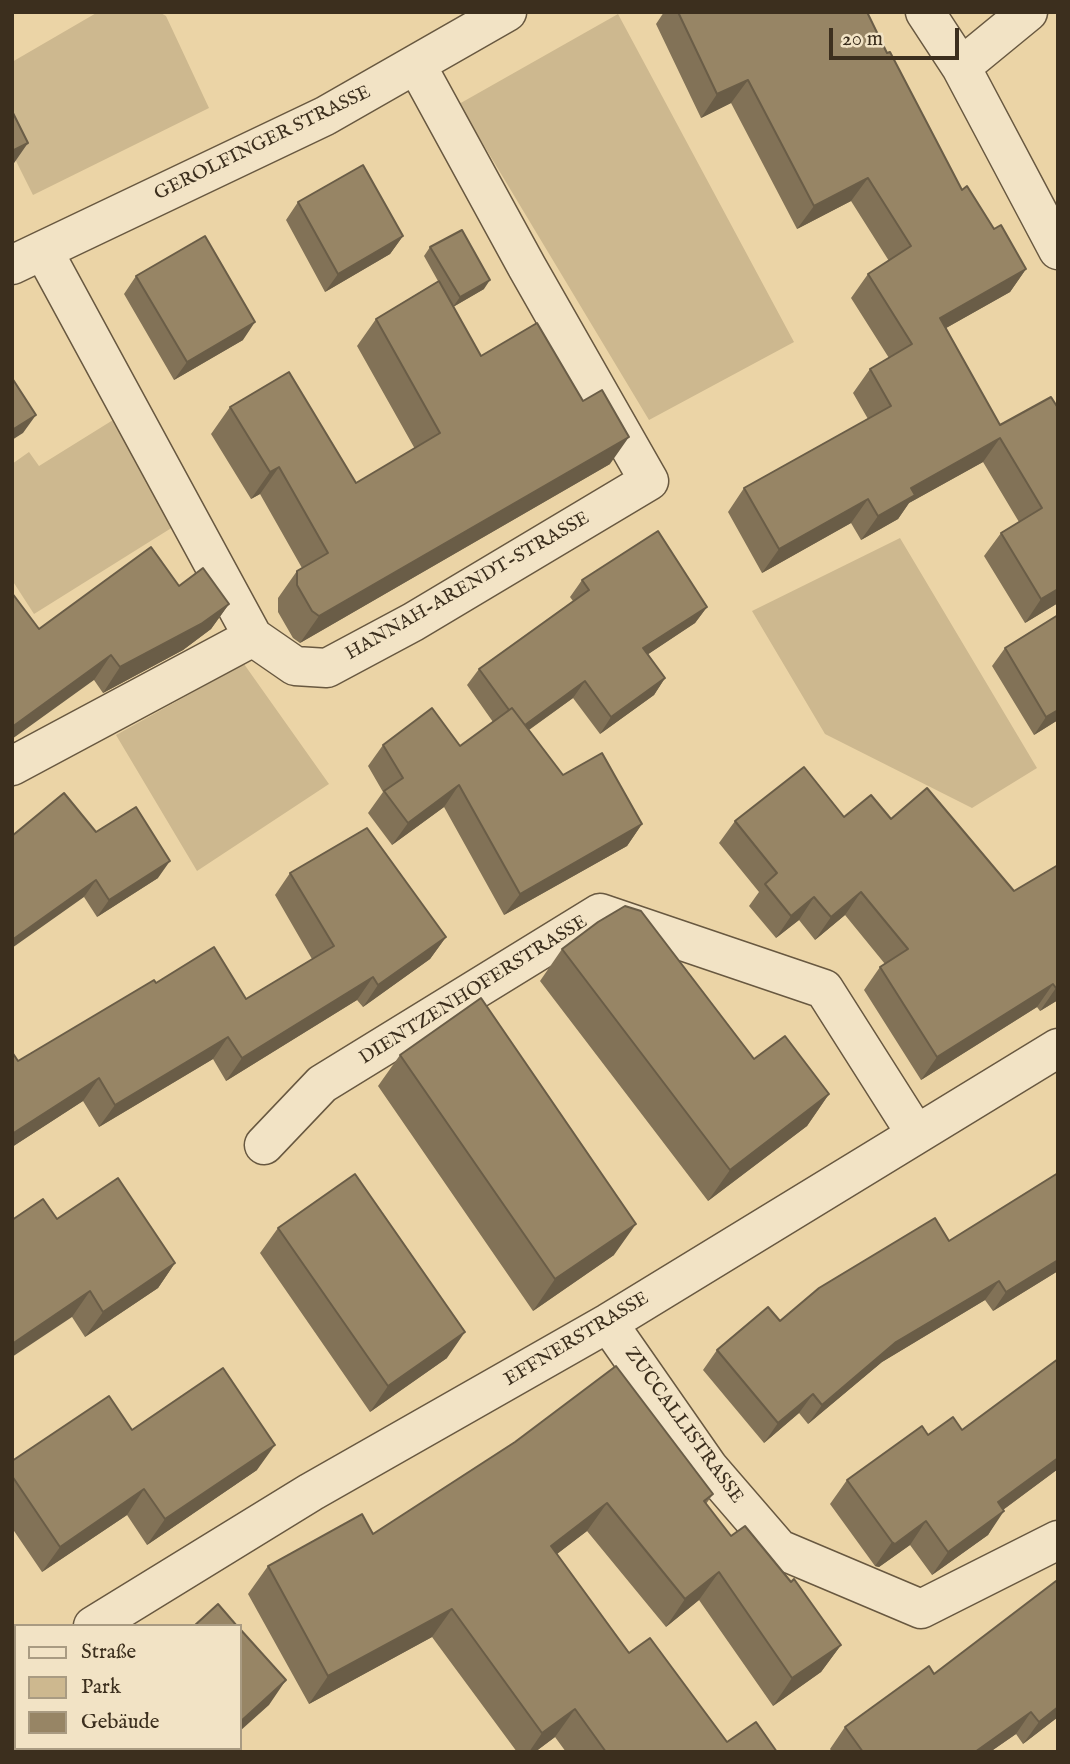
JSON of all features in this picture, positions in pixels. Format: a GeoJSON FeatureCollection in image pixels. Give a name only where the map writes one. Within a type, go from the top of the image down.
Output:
{"type":"FeatureCollection","features":[{"type":"Feature","properties":{"kind":"street","name":"GEROLFINGER STRASSE"},"geometry":{"type":"LineString","coordinates":[[28,258],[325,116],[417,66],[507,12]]}},
{"type":"Feature","properties":{"kind":"street"},"geometry":{"type":"LineString","coordinates":[[925,12],[961,67],[1058,250]]}},
{"type":"Feature","properties":{"kind":"street"},"geometry":{"type":"LineString","coordinates":[[961,67],[1028,12]]}},
{"type":"Feature","properties":{"kind":"street","name":"HANNAH-ARENDT-STRASSE"},"geometry":{"type":"LineString","coordinates":[[28,258],[253,637],[295,666],[327,668],[414,622],[649,481],[520,256],[417,66]]}},
{"type":"Feature","properties":{"kind":"street"},"geometry":{"type":"LineString","coordinates":[[12,766],[253,637]]}},
{"type":"Feature","properties":{"kind":"street","name":"DIENTZENHOFERSTRASSE"},"geometry":{"type":"LineString","coordinates":[[264,1145],[322,1084],[600,913],[824,989],[916,1134]]}},
{"type":"Feature","properties":{"kind":"street","name":"EFFNERSTRASSE"},"geometry":{"type":"LineString","coordinates":[[96,1624],[311,1492],[608,1323],[1058,1048]]}},
{"type":"Feature","properties":{"kind":"street","name":"ZUCCALLISTRASSE"},"geometry":{"type":"LineString","coordinates":[[608,1323],[709,1468],[779,1549],[921,1609],[1058,1540]]}},
{"type":"Feature","properties":{"kind":"green space"},"geometry":{"type":"Polygon","coordinates":[[[98,12],[159,12],[166,16],[209,108],[33,195],[12,153],[12,62],[98,12]]]}},
{"type":"Feature","properties":{"kind":"green space"},"geometry":{"type":"Polygon","coordinates":[[[618,14],[794,342],[649,420],[459,104],[618,14]]]}},
{"type":"Feature","properties":{"kind":"green space"},"geometry":{"type":"Polygon","coordinates":[[[113,420],[173,527],[34,614],[12,580],[12,464],[29,452],[39,466],[113,420]]]}},
{"type":"Feature","properties":{"kind":"green space"},"geometry":{"type":"Polygon","coordinates":[[[900,538],[1037,768],[972,808],[825,734],[752,611],[900,538]]]}},
{"type":"Feature","properties":{"kind":"green space"},"geometry":{"type":"Polygon","coordinates":[[[244,664],[329,784],[197,871],[116,735],[244,664]]]}},
{"type":"Feature","properties":{"kind":"building"},"geometry":{"type":"Polygon","coordinates":[[[678,12],[867,12],[962,190],[967,186],[994,229],[1001,225],[1026,269],[940,318],[1000,425],[1051,397],[1058,408],[1058,589],[1041,599],[1001,533],[1042,508],[1000,438],[911,488],[915,495],[878,516],[868,499],[779,549],[744,488],[891,406],[870,369],[912,344],[868,274],[911,246],[868,178],[814,206],[748,80],[717,94],[678,12]]]}},
{"type":"Feature","properties":{"kind":"building"},"geometry":{"type":"Polygon","coordinates":[[[12,111],[28,143],[12,151],[12,111]]]}},
{"type":"Feature","properties":{"kind":"building"},"geometry":{"type":"Polygon","coordinates":[[[363,165],[403,236],[338,274],[298,202],[363,165]]]}},
{"type":"Feature","properties":{"kind":"building"},"geometry":{"type":"Polygon","coordinates":[[[462,230],[490,280],[460,297],[430,247],[462,230]]]}},
{"type":"Feature","properties":{"kind":"building"},"geometry":{"type":"Polygon","coordinates":[[[205,236],[255,322],[187,362],[136,276],[205,236]]]}},
{"type":"Feature","properties":{"kind":"building"},"geometry":{"type":"Polygon","coordinates":[[[439,281],[481,356],[537,323],[583,401],[602,390],[629,437],[319,616],[312,611],[297,585],[297,571],[328,553],[279,467],[270,472],[230,407],[289,372],[356,483],[440,433],[376,319],[439,281]]]}},
{"type":"Feature","properties":{"kind":"building"},"geometry":{"type":"Polygon","coordinates":[[[12,378],[36,415],[12,430],[12,378]]]}},
{"type":"Feature","properties":{"kind":"building"},"geometry":{"type":"Polygon","coordinates":[[[658,531],[707,607],[643,648],[665,678],[611,717],[585,681],[525,725],[512,708],[509,710],[479,669],[589,590],[582,580],[658,531]]]}},
{"type":"Feature","properties":{"kind":"building"},"geometry":{"type":"Polygon","coordinates":[[[151,547],[179,586],[203,568],[229,604],[201,624],[120,667],[111,655],[12,727],[12,593],[39,629],[151,547]]]}},
{"type":"Feature","properties":{"kind":"building"},"geometry":{"type":"Polygon","coordinates":[[[1058,615],[1058,710],[1046,717],[1005,648],[1058,615]]]}},
{"type":"Feature","properties":{"kind":"building"},"geometry":{"type":"Polygon","coordinates":[[[432,708],[460,746],[512,708],[563,775],[602,753],[642,824],[520,894],[459,785],[408,823],[384,791],[403,778],[383,745],[432,708]]]}},
{"type":"Feature","properties":{"kind":"building"},"geometry":{"type":"Polygon","coordinates":[[[804,767],[844,817],[871,795],[891,819],[927,788],[1014,891],[1058,865],[1058,987],[1053,984],[937,1057],[880,967],[908,949],[861,892],[831,917],[814,897],[791,916],[765,884],[777,873],[735,821],[804,767]]]}},
{"type":"Feature","properties":{"kind":"building"},"geometry":{"type":"Polygon","coordinates":[[[64,793],[96,832],[136,807],[170,861],[109,900],[96,880],[12,940],[12,836],[64,793]]]}},
{"type":"Feature","properties":{"kind":"building"},"geometry":{"type":"Polygon","coordinates":[[[367,828],[446,937],[378,985],[373,977],[242,1058],[228,1037],[115,1105],[99,1078],[12,1134],[12,1052],[18,1061],[214,947],[246,999],[334,946],[290,873],[367,828]]]}},
{"type":"Feature","properties":{"kind":"building"},"geometry":{"type":"Polygon","coordinates":[[[625,906],[641,911],[754,1059],[785,1036],[829,1094],[730,1170],[562,949],[625,906]]]}},
{"type":"Feature","properties":{"kind":"building"},"geometry":{"type":"Polygon","coordinates":[[[481,998],[636,1224],[555,1279],[400,1055],[481,998]]]}},
{"type":"Feature","properties":{"kind":"building"},"geometry":{"type":"Polygon","coordinates":[[[1058,1173],[1058,1260],[1006,1292],[999,1281],[896,1342],[822,1405],[813,1394],[778,1423],[717,1350],[768,1307],[780,1321],[819,1288],[935,1218],[949,1241],[1058,1173]]]}},
{"type":"Feature","properties":{"kind":"building"},"geometry":{"type":"Polygon","coordinates":[[[355,1174],[465,1332],[388,1386],[278,1228],[355,1174]]]}},
{"type":"Feature","properties":{"kind":"building"},"geometry":{"type":"Polygon","coordinates":[[[118,1178],[175,1263],[103,1312],[90,1291],[12,1344],[12,1220],[43,1199],[57,1219],[118,1178]]]}},
{"type":"Feature","properties":{"kind":"building"},"geometry":{"type":"Polygon","coordinates":[[[1058,1359],[1058,1458],[998,1502],[1004,1511],[948,1552],[926,1521],[895,1544],[892,1542],[847,1480],[922,1426],[928,1435],[953,1417],[962,1430],[1058,1359]]]}},
{"type":"Feature","properties":{"kind":"building"},"geometry":{"type":"Polygon","coordinates":[[[616,1366],[713,1494],[704,1501],[731,1536],[745,1526],[791,1582],[794,1579],[841,1645],[792,1678],[719,1572],[685,1599],[607,1503],[551,1546],[629,1653],[650,1638],[727,1742],[756,1722],[777,1752],[606,1752],[575,1709],[542,1733],[452,1609],[328,1676],[268,1566],[362,1514],[373,1534],[515,1442],[616,1366]]]}},
{"type":"Feature","properties":{"kind":"building"},"geometry":{"type":"Polygon","coordinates":[[[223,1368],[275,1445],[165,1519],[144,1489],[60,1547],[12,1476],[12,1461],[109,1396],[132,1430],[223,1368]]]}},
{"type":"Feature","properties":{"kind":"building"},"geometry":{"type":"Polygon","coordinates":[[[1056,1581],[1058,1707],[1039,1722],[1031,1712],[975,1752],[863,1752],[845,1727],[929,1666],[934,1674],[1056,1581]]]}},
{"type":"Feature","properties":{"kind":"building"},"geometry":{"type":"Polygon","coordinates":[[[218,1604],[235,1624],[196,1624],[218,1604]]]}},
{"type":"Feature","properties":{"kind":"building"},"geometry":{"type":"Polygon","coordinates":[[[242,1631],[286,1680],[242,1720],[242,1631]]]}},
{"type":"Feature","properties":{"kind":"building"},"geometry":{"type":"Polygon","coordinates":[[[180,1750],[209,1750],[207,1752],[180,1750]]]}}]}
